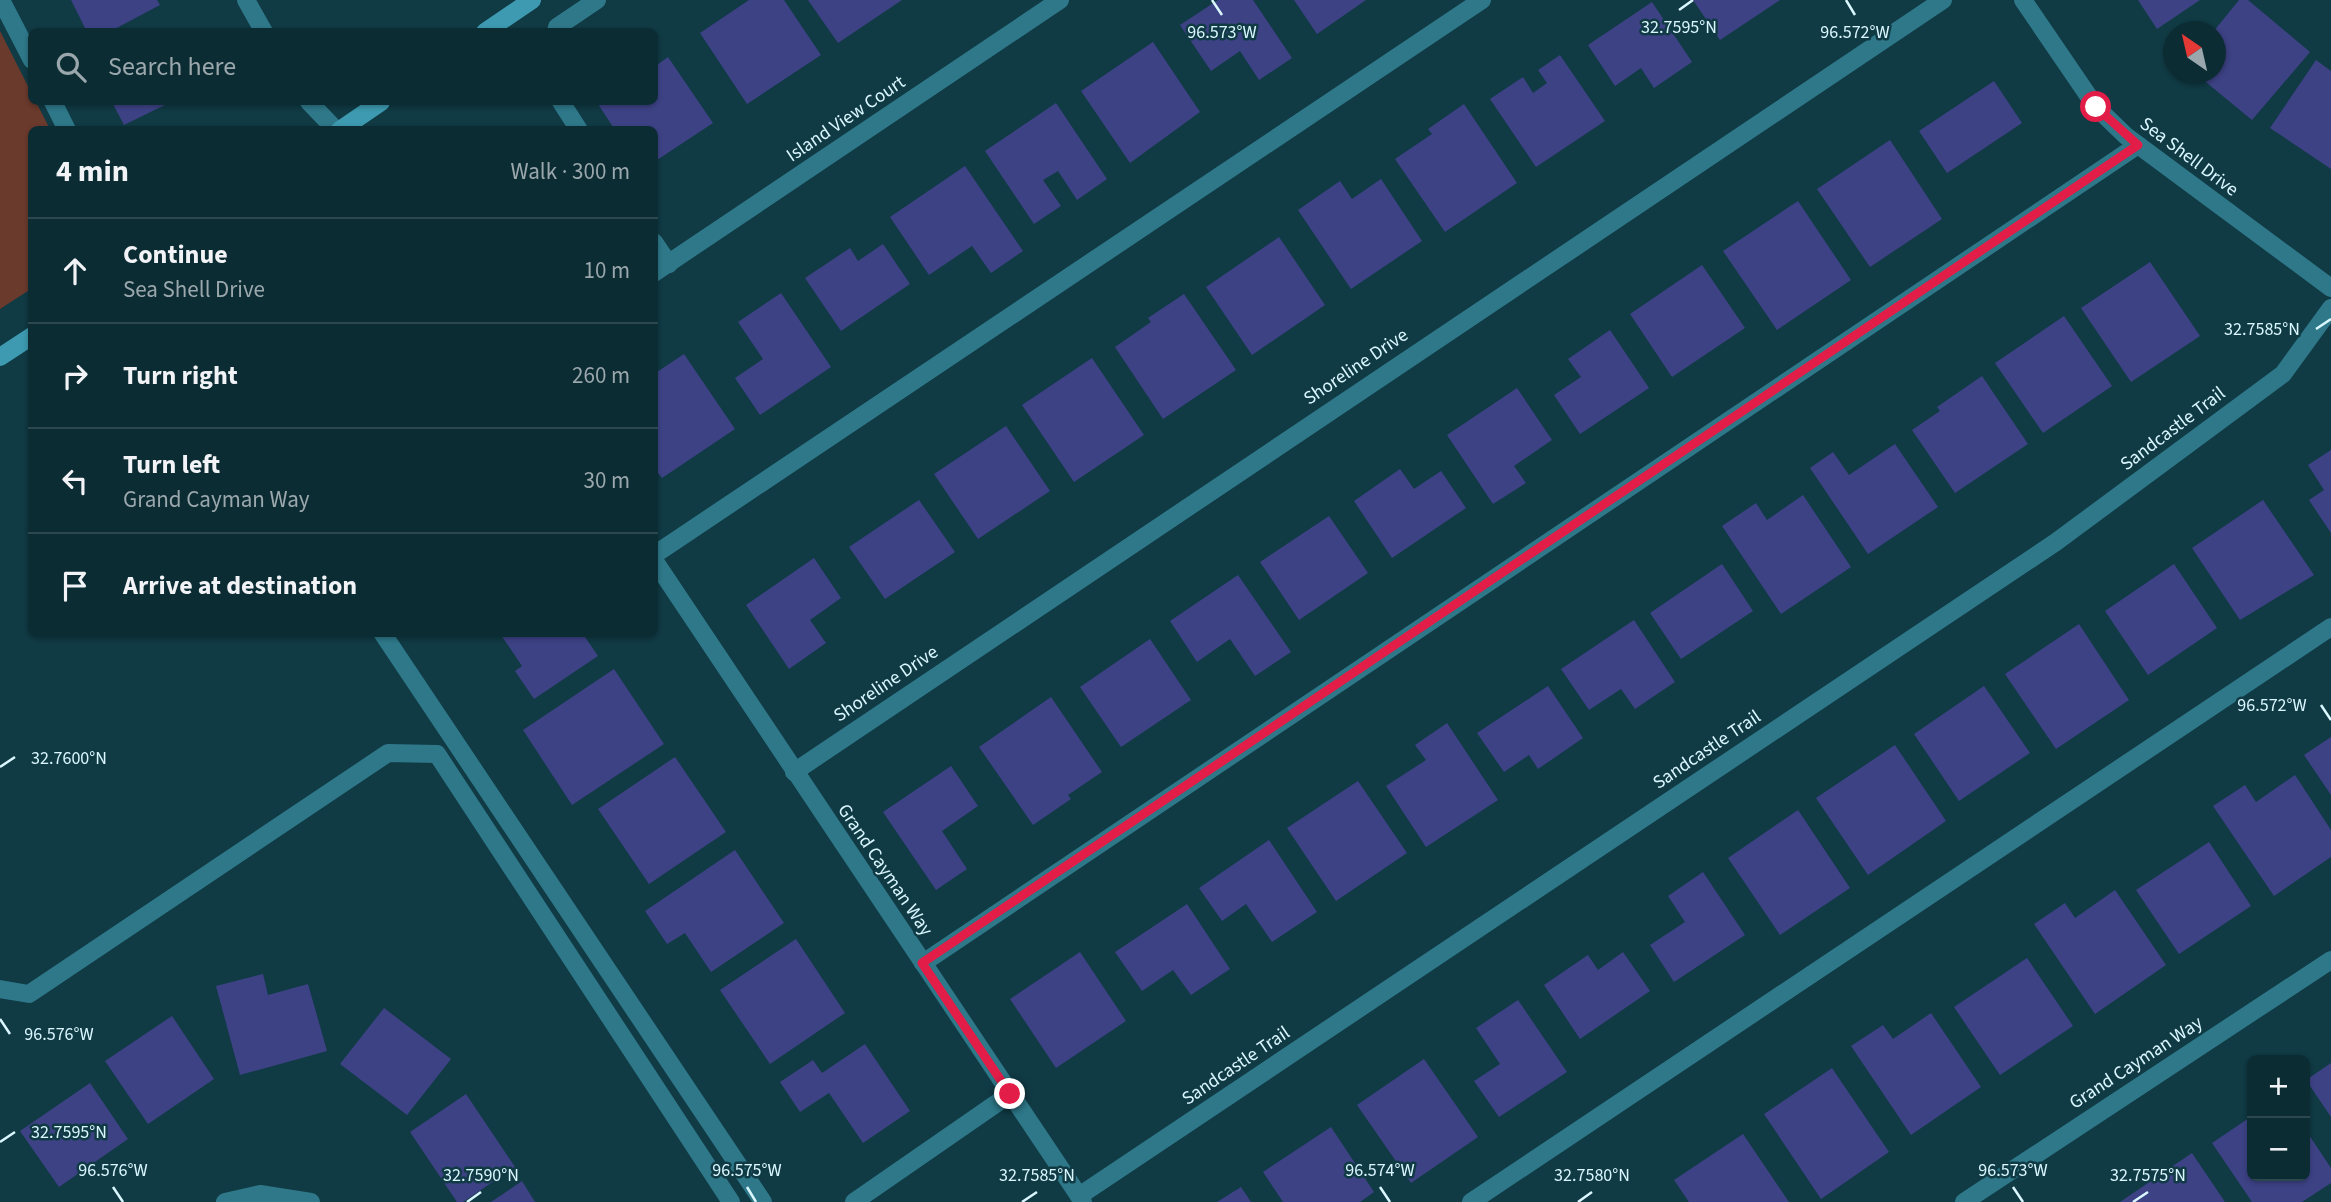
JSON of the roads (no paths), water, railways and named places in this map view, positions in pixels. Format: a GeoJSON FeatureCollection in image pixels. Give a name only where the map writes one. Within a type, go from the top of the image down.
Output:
{"type":"FeatureCollection","features":[{"type":"Feature","properties":{"kind":"street"},"geometry":{"type":"LineString","coordinates":[[1,0],[28,52]]}},
{"type":"Feature","properties":{"kind":"street"},"geometry":{"type":"LineString","coordinates":[[246,0],[262,28]]}},
{"type":"Feature","properties":{"kind":"street"},"geometry":{"type":"LineString","coordinates":[[489,28],[512,6],[532,0]]}},
{"type":"Feature","properties":{"kind":"street"},"geometry":{"type":"LineString","coordinates":[[557,28],[597,0]]}},
{"type":"Feature","properties":{"kind":"street","name":"Island View Court"},"geometry":{"type":"LineString","coordinates":[[662,269],[1060,0]]}},
{"type":"Feature","properties":{"kind":"street"},"geometry":{"type":"LineString","coordinates":[[658,554],[1482,0]]}},
{"type":"Feature","properties":{"kind":"street","name":"Shoreline Drive"},"geometry":{"type":"LineString","coordinates":[[794,772],[1943,0]]}},
{"type":"Feature","properties":{"kind":"street","name":"Sea Shell Drive"},"geometry":{"type":"LineString","coordinates":[[2023,0],[2096,107],[2138,145],[2331,288]]}},
{"type":"Feature","properties":{"kind":"street"},"geometry":{"type":"LineString","coordinates":[[54,105],[65,126]]}},
{"type":"Feature","properties":{"kind":"street"},"geometry":{"type":"LineString","coordinates":[[312,105],[334,126]]}},
{"type":"Feature","properties":{"kind":"street"},"geometry":{"type":"LineString","coordinates":[[344,126],[377,105]]}},
{"type":"Feature","properties":{"kind":"street"},"geometry":{"type":"LineString","coordinates":[[563,105],[576,126]]}},
{"type":"Feature","properties":{"kind":"street"},"geometry":{"type":"LineString","coordinates":[[922,963],[2138,145]]}},
{"type":"Feature","properties":{"kind":"street","name":"Sandcastle Trail"},"geometry":{"type":"LineString","coordinates":[[1081,1199],[2056,542],[2283,374],[2331,308]]}},
{"type":"Feature","properties":{"kind":"street"},"geometry":{"type":"LineString","coordinates":[[0,357],[28,339]]}},
{"type":"Feature","properties":{"kind":"street","name":"Grand Cayman Way"},"geometry":{"type":"LineString","coordinates":[[658,563],[794,772],[1081,1199]]}},
{"type":"Feature","properties":{"kind":"street"},"geometry":{"type":"LineString","coordinates":[[1471,1202],[2331,627]]}},
{"type":"Feature","properties":{"kind":"street"},"geometry":{"type":"LineString","coordinates":[[385,637],[763,1202]]}},
{"type":"Feature","properties":{"kind":"street"},"geometry":{"type":"LineString","coordinates":[[0,989],[29,994],[388,753],[437,754],[731,1202]]}},
{"type":"Feature","properties":{"kind":"street","name":"Grand Cayman Way"},"geometry":{"type":"LineString","coordinates":[[1964,1202],[2331,960]]}},
{"type":"Feature","properties":{"kind":"street"},"geometry":{"type":"LineString","coordinates":[[854,1202],[1010,1094]]}},
{"type":"Feature","properties":{"kind":"street"},"geometry":{"type":"LineString","coordinates":[[225,1202],[260,1194],[311,1202]]}}]}
